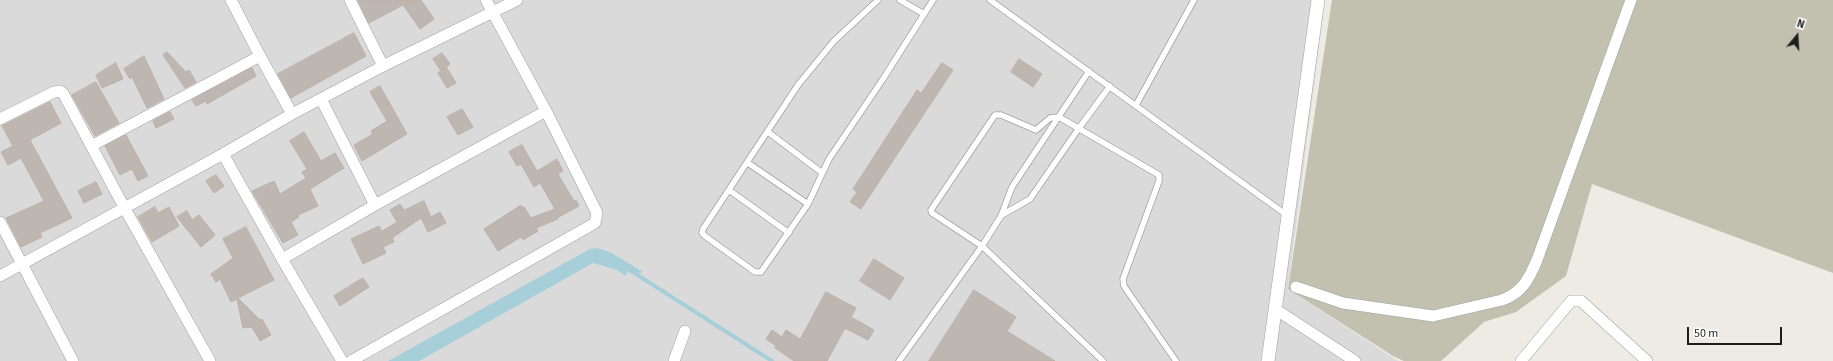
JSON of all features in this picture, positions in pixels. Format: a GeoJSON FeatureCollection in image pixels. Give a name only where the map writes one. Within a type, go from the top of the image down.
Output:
{"type":"FeatureCollection","features":[{"type":"Feature","properties":{"kind":"street"},"geometry":{"type":"LineString","coordinates":[[231,0],[292,114]]}},
{"type":"Feature","properties":{"kind":"street"},"geometry":{"type":"LineString","coordinates":[[350,0],[383,66]]}},
{"type":"Feature","properties":{"kind":"street"},"geometry":{"type":"LineString","coordinates":[[352,361],[595,222],[597,213],[546,111],[486,0]]}},
{"type":"Feature","properties":{"kind":"street"},"geometry":{"type":"LineString","coordinates":[[0,276],[223,154],[292,114],[383,66],[517,0]]}},
{"type":"Feature","properties":{"kind":"street"},"geometry":{"type":"LineString","coordinates":[[1268,361],[1318,0]]}},
{"type":"Feature","properties":{"kind":"street"},"geometry":{"type":"LineString","coordinates":[[1296,287],[1343,303],[1433,316],[1502,300],[1512,297],[1521,290],[1528,280],[1537,260],[1631,0]]}},
{"type":"Feature","properties":{"kind":"street"},"geometry":{"type":"LineString","coordinates":[[91,146],[260,56]]}},
{"type":"Feature","properties":{"kind":"street"},"geometry":{"type":"LineString","coordinates":[[0,119],[54,92],[60,91],[65,96],[124,207],[210,361]]}},
{"type":"Feature","properties":{"kind":"street"},"geometry":{"type":"LineString","coordinates":[[321,99],[375,205]]}},
{"type":"Feature","properties":{"kind":"street"},"geometry":{"type":"LineString","coordinates":[[282,259],[375,205],[546,111]]}},
{"type":"Feature","properties":{"kind":"street"},"geometry":{"type":"LineString","coordinates":[[223,154],[342,361]]}},
{"type":"Feature","properties":{"kind":"street"},"geometry":{"type":"LineString","coordinates":[[0,222],[73,361]]}},
{"type":"Feature","properties":{"kind":"street"},"geometry":{"type":"LineString","coordinates":[[1521,361],[1571,301],[1576,300],[1581,302],[1647,361]]}},
{"type":"Feature","properties":{"kind":"street"},"geometry":{"type":"LineString","coordinates":[[1275,309],[1355,361]]}},
{"type":"Feature","properties":{"kind":"street"},"geometry":{"type":"LineString","coordinates":[[674,361],[685,331]]}},
{"type":"Feature","properties":{"kind":"lane"},"geometry":{"type":"LineString","coordinates":[[878,0],[834,41],[817,60],[798,85],[703,229],[702,233],[704,236],[758,273],[761,272],[808,204],[821,172],[933,0]]}},
{"type":"Feature","properties":{"kind":"lane"},"geometry":{"type":"LineString","coordinates":[[900,0],[924,14]]}},
{"type":"Feature","properties":{"kind":"lane"},"geometry":{"type":"LineString","coordinates":[[990,0],[1288,216]]}},
{"type":"Feature","properties":{"kind":"lane"},"geometry":{"type":"LineString","coordinates":[[1136,105],[1194,0]]}},
{"type":"Feature","properties":{"kind":"lane"},"geometry":{"type":"LineString","coordinates":[[899,361],[982,246],[1001,216],[1012,187],[1089,71]]}},
{"type":"Feature","properties":{"kind":"lane"},"geometry":{"type":"LineString","coordinates":[[1001,216],[1030,199],[1110,86]]}},
{"type":"Feature","properties":{"kind":"lane"},"geometry":{"type":"LineString","coordinates":[[1103,361],[982,246],[932,213],[931,210],[995,115],[1001,115],[1030,129],[1036,130],[1053,116],[1059,117],[1159,175],[1159,181],[1123,279],[1124,286],[1176,361]]}},
{"type":"Feature","properties":{"kind":"lane"},"geometry":{"type":"LineString","coordinates":[[768,132],[821,172]]}},
{"type":"Feature","properties":{"kind":"lane"},"geometry":{"type":"LineString","coordinates":[[748,162],[808,204]]}},
{"type":"Feature","properties":{"kind":"lane"},"geometry":{"type":"LineString","coordinates":[[729,190],[789,233]]}},
{"type":"Feature","properties":{"kind":"shaded area"},"geometry":{"type":"Polygon","coordinates":[[[0,0],[1325,0],[1288,289],[1398,361],[0,361],[0,0]]]}},
{"type":"Feature","properties":{"kind":"shaded area"},"geometry":{"type":"Polygon","coordinates":[[[1332,0],[1833,0],[1833,273],[1592,184],[1566,276],[1516,312],[1484,322],[1441,361],[1404,361],[1393,356],[1288,289],[1332,0]]]}},
{"type":"Feature","properties":{"kind":"water"},"geometry":{"type":"Polygon","coordinates":[[[597,248],[610,252],[643,272],[628,271],[626,276],[617,270],[593,263],[419,361],[388,361],[590,249],[597,248]]]}},
{"type":"Feature","properties":{"kind":"building"},"geometry":{"type":"Polygon","coordinates":[[[358,0],[421,0],[434,19],[420,29],[403,5],[369,23],[358,0]]]}},
{"type":"Feature","properties":{"kind":"building"},"geometry":{"type":"Polygon","coordinates":[[[354,33],[366,56],[291,98],[278,74],[354,33]]]}},
{"type":"Feature","properties":{"kind":"building"},"geometry":{"type":"Polygon","coordinates":[[[167,52],[186,72],[189,70],[196,82],[185,88],[163,55],[167,52]]]}},
{"type":"Feature","properties":{"kind":"building"},"geometry":{"type":"Polygon","coordinates":[[[442,53],[450,64],[441,71],[433,59],[442,53]]]}},
{"type":"Feature","properties":{"kind":"building"},"geometry":{"type":"Polygon","coordinates":[[[144,56],[164,99],[147,108],[132,77],[130,79],[124,69],[144,56]]]}},
{"type":"Feature","properties":{"kind":"building"},"geometry":{"type":"Polygon","coordinates":[[[1019,59],[1042,74],[1033,87],[1011,72],[1019,59]]]}},
{"type":"Feature","properties":{"kind":"building"},"geometry":{"type":"Polygon","coordinates":[[[116,63],[123,79],[102,88],[96,75],[116,63]]]}},
{"type":"Feature","properties":{"kind":"building"},"geometry":{"type":"Polygon","coordinates":[[[942,63],[953,70],[861,209],[850,202],[857,192],[853,189],[917,90],[921,93],[942,63]]]}},
{"type":"Feature","properties":{"kind":"building"},"geometry":{"type":"Polygon","coordinates":[[[252,68],[256,76],[207,104],[206,101],[196,106],[192,100],[252,68]]]}},
{"type":"Feature","properties":{"kind":"building"},"geometry":{"type":"Polygon","coordinates":[[[447,68],[456,83],[447,88],[438,73],[447,68]]]}},
{"type":"Feature","properties":{"kind":"building"},"geometry":{"type":"Polygon","coordinates":[[[96,82],[119,123],[95,136],[72,95],[96,82]]]}},
{"type":"Feature","properties":{"kind":"building"},"geometry":{"type":"Polygon","coordinates":[[[380,86],[407,134],[362,161],[354,145],[373,134],[371,131],[387,121],[370,92],[380,86]]]}},
{"type":"Feature","properties":{"kind":"building"},"geometry":{"type":"Polygon","coordinates":[[[50,102],[61,123],[30,140],[72,218],[40,233],[42,237],[21,247],[6,218],[44,201],[21,158],[8,165],[1,152],[13,146],[2,126],[50,102]]]}},
{"type":"Feature","properties":{"kind":"building"},"geometry":{"type":"Polygon","coordinates":[[[462,109],[473,127],[458,135],[447,117],[462,109]]]}},
{"type":"Feature","properties":{"kind":"building"},"geometry":{"type":"Polygon","coordinates":[[[170,112],[174,119],[156,128],[153,121],[170,112]]]}},
{"type":"Feature","properties":{"kind":"building"},"geometry":{"type":"Polygon","coordinates":[[[304,132],[321,161],[335,153],[344,168],[310,189],[318,206],[298,215],[299,217],[291,222],[298,235],[283,243],[252,191],[274,181],[280,194],[306,178],[302,172],[307,169],[290,141],[304,132]]]}},
{"type":"Feature","properties":{"kind":"building"},"geometry":{"type":"Polygon","coordinates":[[[126,135],[148,176],[138,181],[132,169],[120,175],[105,146],[126,135]]]}},
{"type":"Feature","properties":{"kind":"building"},"geometry":{"type":"Polygon","coordinates":[[[522,145],[537,171],[557,159],[563,171],[558,174],[574,201],[576,200],[579,206],[557,218],[558,219],[536,228],[538,231],[523,240],[521,237],[498,251],[484,229],[521,205],[531,218],[555,209],[540,183],[534,187],[521,164],[517,166],[509,152],[522,145]]]}},
{"type":"Feature","properties":{"kind":"building"},"geometry":{"type":"Polygon","coordinates":[[[216,175],[224,186],[214,193],[206,181],[216,175]]]}},
{"type":"Feature","properties":{"kind":"building"},"geometry":{"type":"Polygon","coordinates":[[[96,182],[102,194],[84,203],[78,191],[96,182]]]}},
{"type":"Feature","properties":{"kind":"building"},"geometry":{"type":"Polygon","coordinates":[[[424,201],[431,217],[440,212],[446,223],[428,232],[421,218],[392,238],[394,242],[383,247],[386,253],[363,264],[351,239],[379,226],[382,231],[397,222],[390,210],[400,204],[404,210],[424,201]]]}},
{"type":"Feature","properties":{"kind":"building"},"geometry":{"type":"Polygon","coordinates":[[[155,207],[158,213],[169,207],[179,226],[152,242],[138,217],[155,207]]]}},
{"type":"Feature","properties":{"kind":"building"},"geometry":{"type":"Polygon","coordinates":[[[187,211],[192,220],[199,215],[215,235],[201,247],[177,217],[187,211]]]}},
{"type":"Feature","properties":{"kind":"building"},"geometry":{"type":"Polygon","coordinates":[[[246,227],[274,280],[238,298],[260,320],[262,319],[271,335],[260,341],[252,327],[243,328],[237,299],[231,302],[220,279],[216,282],[211,274],[233,258],[223,239],[246,227]]]}},
{"type":"Feature","properties":{"kind":"building"},"geometry":{"type":"Polygon","coordinates":[[[874,259],[904,278],[890,300],[860,281],[874,259]]]}},
{"type":"Feature","properties":{"kind":"building"},"geometry":{"type":"Polygon","coordinates":[[[363,278],[369,287],[340,306],[334,296],[363,278]]]}},
{"type":"Feature","properties":{"kind":"building"},"geometry":{"type":"Polygon","coordinates":[[[974,290],[1016,317],[1007,331],[1055,361],[929,361],[974,290]]]}},
{"type":"Feature","properties":{"kind":"building"},"geometry":{"type":"Polygon","coordinates":[[[826,292],[856,308],[851,317],[874,330],[868,340],[845,328],[827,361],[794,361],[775,348],[776,346],[766,339],[772,330],[782,337],[786,330],[800,339],[826,292]]]}},
{"type":"Feature","properties":{"kind":"waterway"},"geometry":{"type":"LineString","coordinates":[[628,269],[772,361]]}}]}
